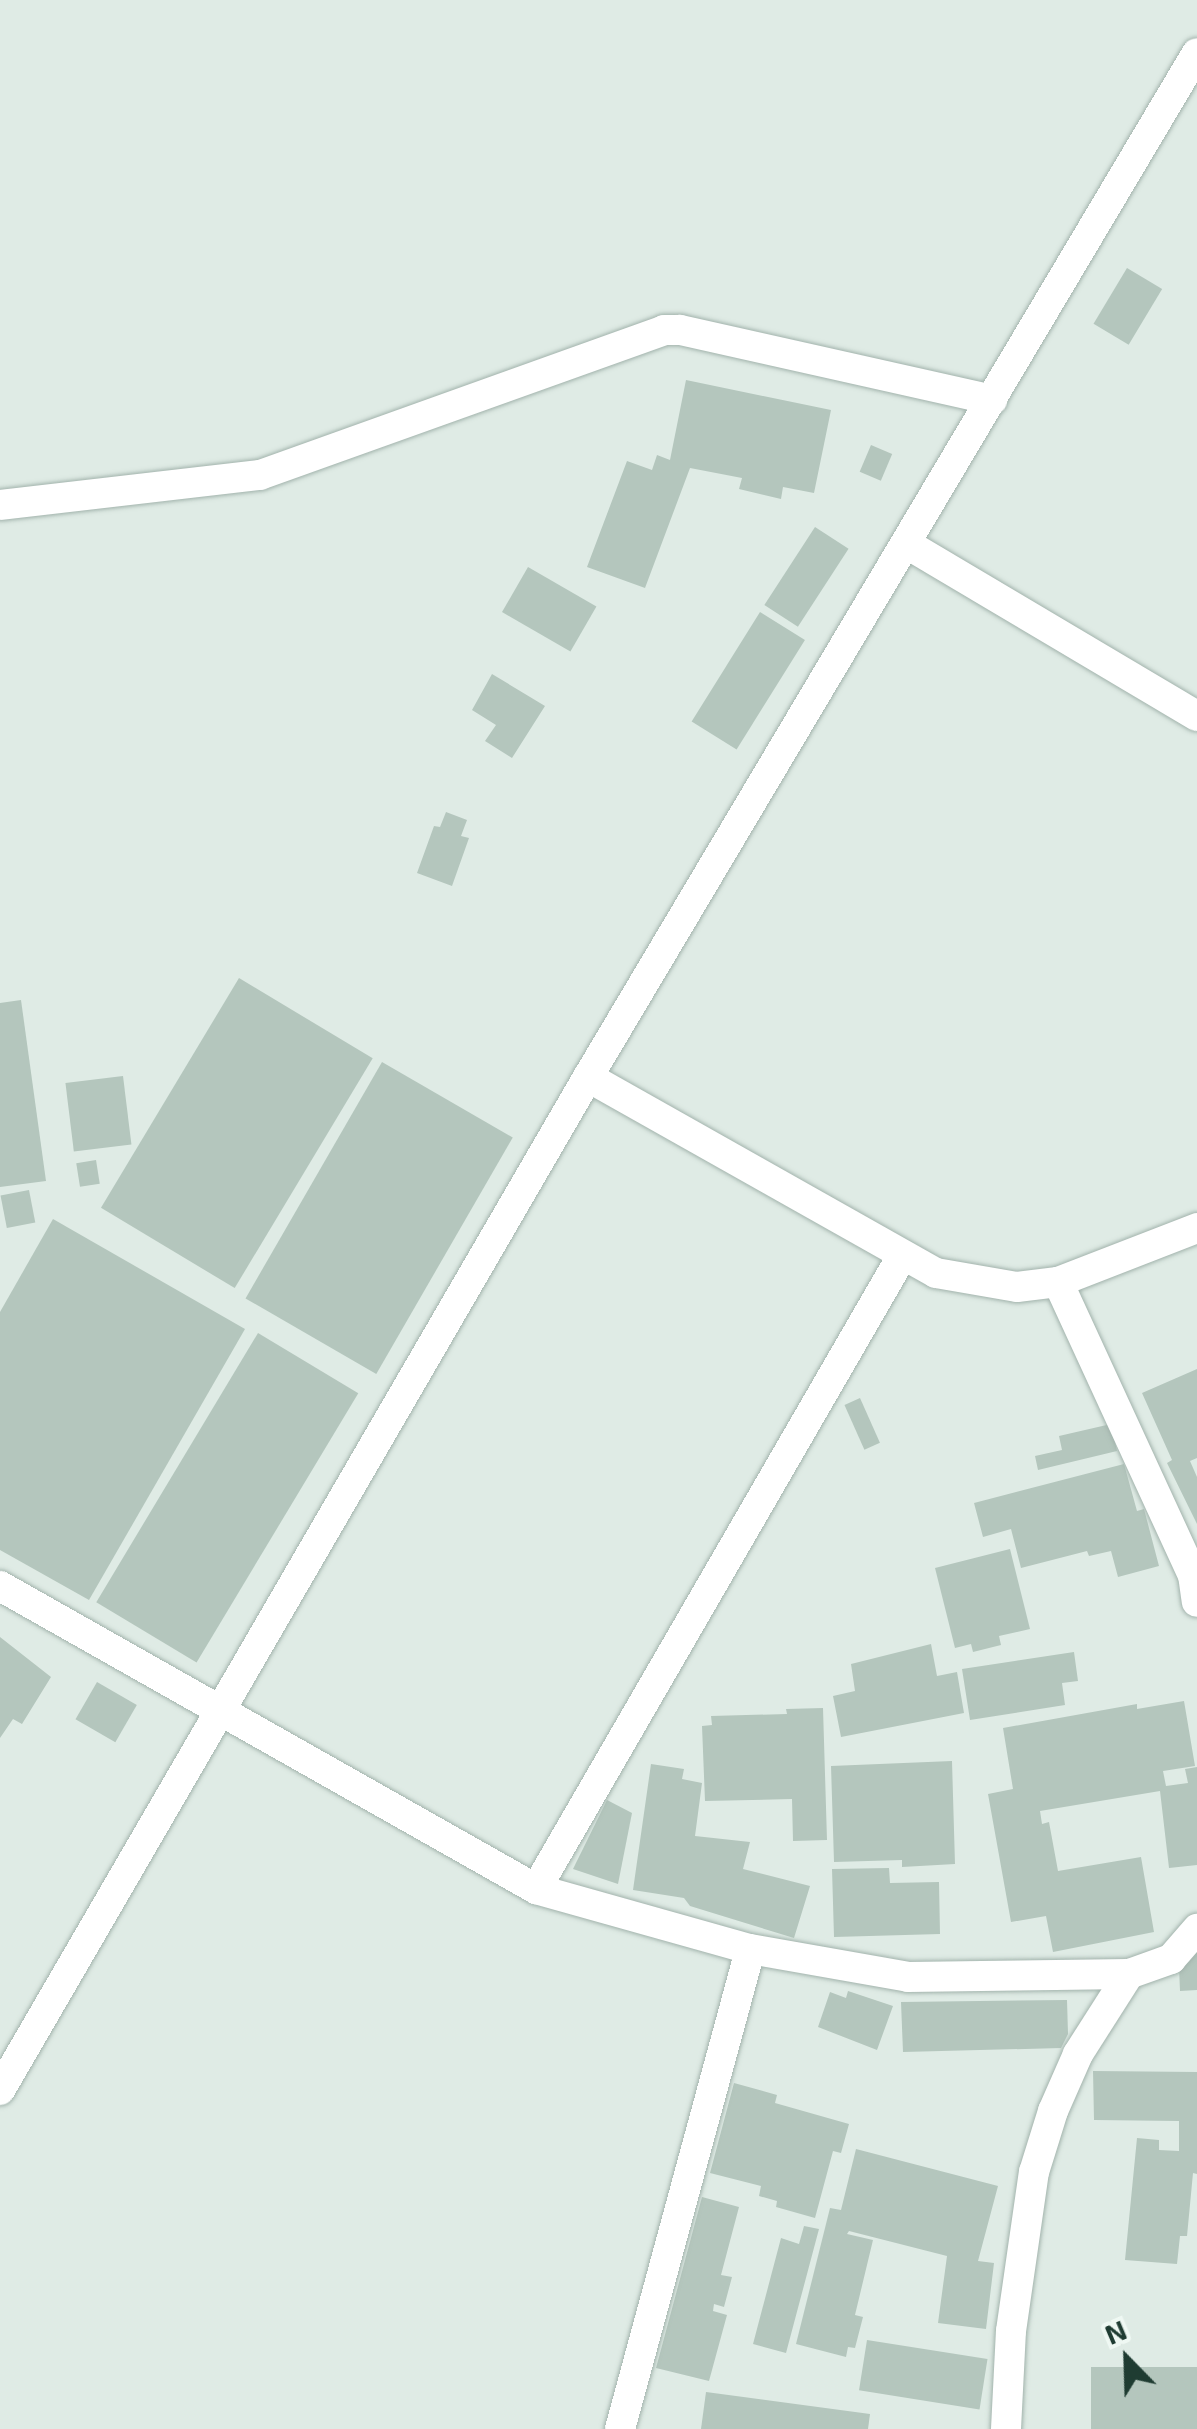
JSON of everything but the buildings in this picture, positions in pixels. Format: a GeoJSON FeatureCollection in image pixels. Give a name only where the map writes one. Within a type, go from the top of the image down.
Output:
{"type":"FeatureCollection","features":[{"type":"Feature","properties":{"kind":"street"},"geometry":{"type":"LineString","coordinates":[[0,2090],[588,1077],[1197,54]]}},
{"type":"Feature","properties":{"kind":"street"},"geometry":{"type":"LineString","coordinates":[[0,505],[260,475],[664,330],[680,330],[992,400]]}},
{"type":"Feature","properties":{"kind":"street"},"geometry":{"type":"LineString","coordinates":[[907,544],[1197,716]]}},
{"type":"Feature","properties":{"kind":"street"},"geometry":{"type":"LineString","coordinates":[[588,1077],[936,1272],[1017,1287],[1058,1282],[1197,1228]]}},
{"type":"Feature","properties":{"kind":"street"},"geometry":{"type":"LineString","coordinates":[[536,1889],[902,1256]]}},
{"type":"Feature","properties":{"kind":"street"},"geometry":{"type":"LineString","coordinates":[[1058,1282],[1193,1575],[1197,1602]]}},
{"type":"Feature","properties":{"kind":"street"},"geometry":{"type":"LineString","coordinates":[[0,1586],[536,1889],[750,1948],[908,1978],[1129,1974],[1172,1959],[1197,1929]]}},
{"type":"Feature","properties":{"kind":"street"},"geometry":{"type":"LineString","coordinates":[[620,2429],[750,1948]]}},
{"type":"Feature","properties":{"kind":"street"},"geometry":{"type":"LineString","coordinates":[[1006,2429],[1011,2331],[1034,2172],[1052,2111],[1078,2054],[1129,1974]]}}]}
